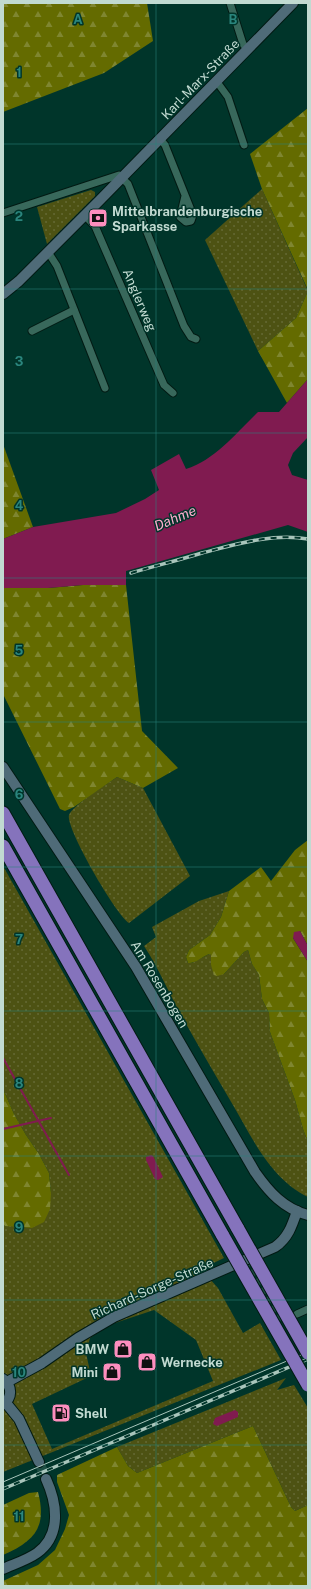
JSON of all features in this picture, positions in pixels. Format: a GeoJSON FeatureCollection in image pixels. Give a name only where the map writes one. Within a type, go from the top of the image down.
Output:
{"type":"FeatureCollection","features":[{"type":"Feature","properties":{"kind":"highway"},"geometry":{"type":"LineString","coordinates":[[3,813],[308,1353]]}},
{"type":"Feature","properties":{"kind":"highway"},"geometry":{"type":"LineString","coordinates":[[3,846],[308,1385]]}},
{"type":"Feature","properties":{"kind":"main road","name":"Karl-Marx-Straße"},"geometry":{"type":"LineString","coordinates":[[3,294],[19,281],[48,252],[293,3]]}},
{"type":"Feature","properties":{"kind":"main road","name":"Am Rosenbogen"},"geometry":{"type":"LineString","coordinates":[[3,767],[136,967],[255,1172],[277,1198],[297,1211],[308,1214]]}},
{"type":"Feature","properties":{"kind":"main road","name":"Richard-Sorge-Straße"},"geometry":{"type":"LineString","coordinates":[[5,1381],[42,1363],[78,1338],[114,1317],[275,1247],[282,1242],[288,1233],[297,1211]]}},
{"type":"Feature","properties":{"kind":"main road"},"geometry":{"type":"LineString","coordinates":[[5,1381],[9,1386],[10,1395],[4,1403],[19,1419],[39,1462]]}},
{"type":"Feature","properties":{"kind":"main road"},"geometry":{"type":"LineString","coordinates":[[3,1569],[38,1552],[52,1534],[55,1522],[55,1503],[46,1479]]}},
{"type":"Feature","properties":{"kind":"street"},"geometry":{"type":"LineString","coordinates":[[230,3],[243,44],[247,49]]}},
{"type":"Feature","properties":{"kind":"street"},"geometry":{"type":"LineString","coordinates":[[216,82],[228,97],[244,145]]}},
{"type":"Feature","properties":{"kind":"street","name":"Karl-Marx-Straße"},"geometry":{"type":"LineString","coordinates":[[160,139],[165,145],[185,196]]}},
{"type":"Feature","properties":{"kind":"street"},"geometry":{"type":"LineString","coordinates":[[3,213],[119,175],[128,184],[184,326],[191,337],[196,339]]}},
{"type":"Feature","properties":{"kind":"street","name":"Anglerweg"},"geometry":{"type":"LineString","coordinates":[[84,215],[95,226],[164,385],[173,393]]}},
{"type":"Feature","properties":{"kind":"street"},"geometry":{"type":"LineString","coordinates":[[48,252],[57,266],[105,388]]}},
{"type":"Feature","properties":{"kind":"street"},"geometry":{"type":"LineString","coordinates":[[32,331],[74,310]]}},
{"type":"Feature","properties":{"kind":"street"},"geometry":{"type":"LineString","coordinates":[[297,1314],[308,1309]]}},
{"type":"Feature","properties":{"kind":"green space"},"geometry":{"type":"Polygon","coordinates":[[[3,3],[147,3],[153,41],[104,73],[3,112],[3,3]]]}},
{"type":"Feature","properties":{"kind":"green space"},"geometry":{"type":"Polygon","coordinates":[[[308,108],[308,290],[262,189],[250,154],[308,108]]]}},
{"type":"Feature","properties":{"kind":"green space"},"geometry":{"type":"Polygon","coordinates":[[[262,189],[308,291],[296,318],[258,351],[205,240],[262,189]]]}},
{"type":"Feature","properties":{"kind":"green space"},"geometry":{"type":"Polygon","coordinates":[[[91,190],[95,192],[95,196],[47,244],[37,207],[91,190]]]}},
{"type":"Feature","properties":{"kind":"green space"},"geometry":{"type":"Polygon","coordinates":[[[308,291],[308,379],[287,403],[258,351],[296,318],[308,291]]]}},
{"type":"Feature","properties":{"kind":"green space"},"geometry":{"type":"Polygon","coordinates":[[[3,444],[33,527],[3,539],[3,444]]]}},
{"type":"Feature","properties":{"kind":"green space"},"geometry":{"type":"Polygon","coordinates":[[[83,585],[126,585],[142,731],[178,768],[143,788],[117,777],[74,807],[65,811],[60,809],[3,694],[3,588],[48,588],[83,585]]]}},
{"type":"Feature","properties":{"kind":"green space"},"geometry":{"type":"Polygon","coordinates":[[[117,777],[143,788],[190,876],[129,923],[123,917],[103,888],[83,852],[70,823],[69,815],[83,801],[117,777]]]}},
{"type":"Feature","properties":{"kind":"green space"},"geometry":{"type":"Polygon","coordinates":[[[308,840],[308,946],[300,931],[293,938],[308,962],[308,1142],[295,1100],[270,1032],[269,1013],[262,999],[259,975],[252,964],[248,950],[244,952],[224,974],[217,976],[214,975],[211,965],[211,955],[209,954],[191,963],[188,963],[186,957],[189,950],[210,935],[221,917],[229,891],[261,867],[271,881],[295,850],[308,840]]]}},
{"type":"Feature","properties":{"kind":"green space"},"geometry":{"type":"Polygon","coordinates":[[[3,866],[224,1258],[201,1269],[218,1288],[243,1333],[260,1323],[281,1360],[3,1472],[3,1224],[5,1226],[51,1193],[49,1173],[14,1114],[3,1089],[3,866]],[[154,1310],[109,1325],[90,1338],[86,1353],[91,1376],[32,1404],[52,1449],[213,1381],[196,1340],[154,1310]]]}},
{"type":"Feature","properties":{"kind":"green space"},"geometry":{"type":"Polygon","coordinates":[[[229,891],[221,917],[210,935],[189,950],[186,957],[188,963],[192,963],[209,954],[211,955],[211,965],[224,974],[244,952],[248,950],[252,964],[259,975],[262,999],[269,1013],[270,1032],[295,1100],[308,1142],[308,1197],[294,1189],[282,1179],[262,1154],[192,1035],[154,962],[144,946],[156,937],[152,927],[199,901],[229,891]]]}},
{"type":"Feature","properties":{"kind":"green space"},"geometry":{"type":"Polygon","coordinates":[[[3,1089],[14,1114],[49,1173],[51,1193],[50,1209],[44,1222],[32,1228],[5,1226],[3,1224],[3,1089]]]}},
{"type":"Feature","properties":{"kind":"green space"},"geometry":{"type":"Polygon","coordinates":[[[286,1378],[277,1390],[294,1385],[308,1408],[308,1505],[295,1511],[291,1507],[253,1426],[137,1473],[128,1466],[117,1447],[286,1378]]]}},
{"type":"Feature","properties":{"kind":"green space"},"geometry":{"type":"Polygon","coordinates":[[[253,1426],[291,1507],[295,1511],[308,1505],[308,1586],[3,1586],[3,1581],[38,1565],[55,1550],[65,1529],[69,1515],[57,1482],[57,1475],[117,1447],[128,1466],[137,1473],[253,1426]]]}},
{"type":"Feature","properties":{"kind":"green space"},"geometry":{"type":"Polygon","coordinates":[[[38,1492],[41,1515],[36,1531],[31,1538],[23,1544],[3,1555],[3,1505],[29,1493],[38,1492]]]}},
{"type":"Feature","properties":{"kind":"water","name":"Dahme"},"geometry":{"type":"Polygon","coordinates":[[[308,379],[308,437],[293,453],[288,465],[292,475],[308,480],[308,532],[288,525],[126,571],[126,585],[3,588],[3,539],[33,527],[116,513],[145,499],[159,490],[151,470],[179,454],[186,469],[197,465],[216,453],[258,412],[279,412],[308,379]]]}},
{"type":"Feature","properties":{"kind":"water"},"geometry":{"type":"Polygon","coordinates":[[[300,931],[308,946],[308,962],[293,938],[294,932],[300,931]]]}},
{"type":"Feature","properties":{"kind":"water"},"geometry":{"type":"Polygon","coordinates":[[[151,1155],[153,1156],[163,1177],[158,1180],[155,1179],[146,1160],[146,1157],[151,1155]]]}},
{"type":"Feature","properties":{"kind":"water"},"geometry":{"type":"Polygon","coordinates":[[[235,1410],[238,1412],[238,1417],[217,1426],[213,1424],[215,1418],[235,1410]]]}},
{"type":"Feature","properties":{"kind":"waterway"},"geometry":{"type":"LineString","coordinates":[[3,1058],[69,1175]]}},
{"type":"Feature","properties":{"kind":"waterway"},"geometry":{"type":"LineString","coordinates":[[3,1129],[51,1118]]}},
{"type":"Feature","properties":{"kind":"tunnel"},"geometry":{"type":"LineString","coordinates":[[247,1260],[275,1312],[280,1317],[289,1318]]}},
{"type":"Feature","properties":{"kind":"tunnel"},"geometry":{"type":"LineString","coordinates":[[39,1462],[46,1479]]}},
{"type":"Feature","properties":{"kind":"tram line"},"geometry":{"type":"LineString","coordinates":[[3,1482],[308,1352]]}},
{"type":"Feature","properties":{"kind":"railway"},"geometry":{"type":"LineString","coordinates":[[131,573],[255,540],[281,537],[308,539]]}},
{"type":"Feature","properties":{"kind":"railway"},"geometry":{"type":"LineString","coordinates":[[3,1489],[308,1359]]}},
{"type":"Feature","properties":{"kind":"place","name":"Mittelbrandenburgische Sparkasse"},"geometry":{"type":"Point","coordinates":[98,218]}},
{"type":"Feature","properties":{"kind":"place","name":"BMW"},"geometry":{"type":"Point","coordinates":[123,1349]}},
{"type":"Feature","properties":{"kind":"place","name":"Wernecke"},"geometry":{"type":"Point","coordinates":[147,1362]}},
{"type":"Feature","properties":{"kind":"place","name":"Mini"},"geometry":{"type":"Point","coordinates":[112,1372]}},
{"type":"Feature","properties":{"kind":"place","name":"Shell"},"geometry":{"type":"Point","coordinates":[61,1413]}}]}
